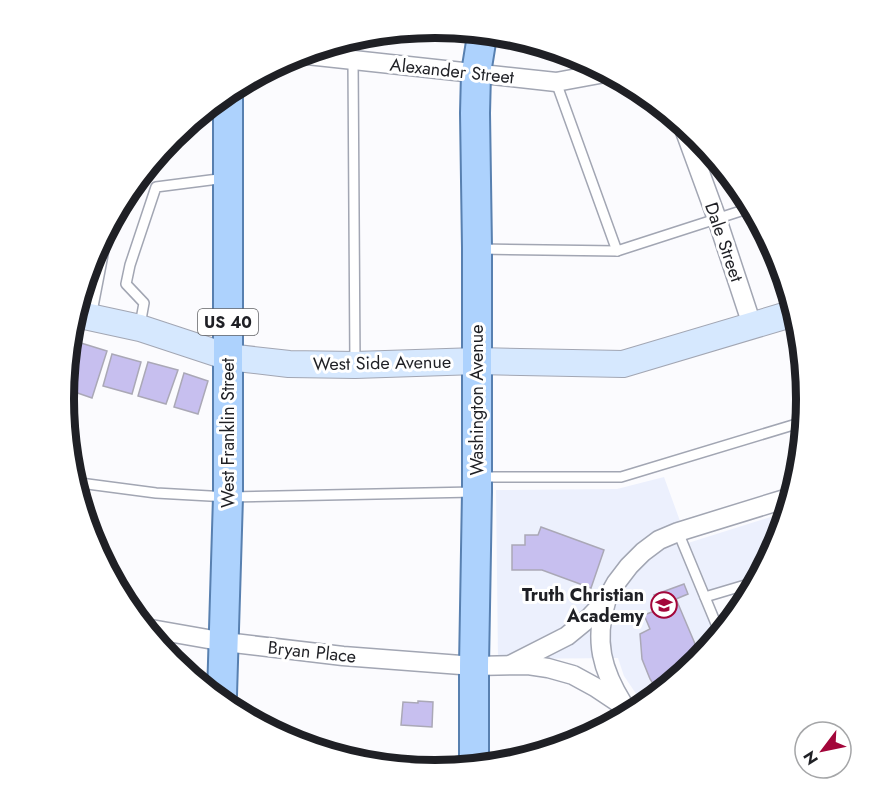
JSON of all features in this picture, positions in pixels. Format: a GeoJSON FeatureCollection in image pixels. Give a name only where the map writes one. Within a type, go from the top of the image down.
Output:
{"type":"FeatureCollection","features":[{"type":"Feature","properties":{"kind":"main road","name":"Washington Avenue"},"geometry":{"type":"LineString","coordinates":[[474,758],[477,485],[475,113],[476,73],[481,41]]}},
{"type":"Feature","properties":{"kind":"main road","name":"West Franklin Street"},"geometry":{"type":"LineString","coordinates":[[222,691],[228,497],[228,103]]}},
{"type":"Feature","properties":{"kind":"street","name":"Alexander Street"},"geometry":{"type":"LineString","coordinates":[[321,56],[556,82],[595,75]]}},
{"type":"Feature","properties":{"kind":"street","name":"Dale Street"},"geometry":{"type":"LineString","coordinates":[[688,140],[752,325]]}},
{"type":"Feature","properties":{"kind":"street","name":"West Side Avenue"},"geometry":{"type":"LineString","coordinates":[[86,316],[140,328],[228,357],[289,364],[355,365],[477,362],[622,364],[787,315]]}},
{"type":"Feature","properties":{"kind":"street"},"geometry":{"type":"LineString","coordinates":[[508,666],[567,636],[589,618],[606,599],[629,566],[659,540],[783,500]]}},
{"type":"Feature","properties":{"kind":"street"},"geometry":{"type":"LineString","coordinates":[[606,599],[601,620],[602,656],[607,674],[625,706]]}},
{"type":"Feature","properties":{"kind":"street"},"geometry":{"type":"LineString","coordinates":[[577,627],[602,656]]}},
{"type":"Feature","properties":{"kind":"street","name":"Bryan Place"},"geometry":{"type":"LineString","coordinates":[[158,630],[225,642],[343,656],[474,666],[528,665],[548,668],[573,675],[624,707]]}},
{"type":"Feature","properties":{"kind":"lane"},"geometry":{"type":"LineString","coordinates":[[353,60],[355,365]]}},
{"type":"Feature","properties":{"kind":"lane"},"geometry":{"type":"LineString","coordinates":[[556,82],[617,251]]}},
{"type":"Feature","properties":{"kind":"lane"},"geometry":{"type":"LineString","coordinates":[[140,328],[144,303],[126,284],[130,265],[156,188],[228,178]]}},
{"type":"Feature","properties":{"kind":"lane"},"geometry":{"type":"LineString","coordinates":[[477,249],[617,251],[744,210]]}},
{"type":"Feature","properties":{"kind":"lane"},"geometry":{"type":"LineString","coordinates":[[86,316],[97,274]]}},
{"type":"Feature","properties":{"kind":"lane"},"geometry":{"type":"LineString","coordinates":[[84,484],[156,493],[228,497],[621,477],[796,424]]}},
{"type":"Feature","properties":{"kind":"lane"},"geometry":{"type":"LineString","coordinates":[[678,532],[717,625]]}},
{"type":"Feature","properties":{"kind":"lane"},"geometry":{"type":"LineString","coordinates":[[705,597],[746,585]]}},
{"type":"Feature","properties":{"kind":"shaded area"},"geometry":{"type":"Polygon","coordinates":[[[664,477],[688,543],[777,517],[751,577],[701,593],[715,628],[674,671],[639,698],[624,676],[618,658],[498,659],[496,490],[617,489],[664,477]]]}},
{"type":"Feature","properties":{"kind":"building"},"geometry":{"type":"Polygon","coordinates":[[[81,343],[107,351],[92,398],[74,392],[77,356],[81,343]]]}},
{"type":"Feature","properties":{"kind":"building"},"geometry":{"type":"Polygon","coordinates":[[[112,354],[141,362],[132,394],[103,386],[112,354]]]}},
{"type":"Feature","properties":{"kind":"building"},"geometry":{"type":"Polygon","coordinates":[[[148,362],[178,370],[166,404],[138,396],[148,362]]]}},
{"type":"Feature","properties":{"kind":"building"},"geometry":{"type":"Polygon","coordinates":[[[184,373],[208,381],[198,414],[174,407],[184,373]]]}},
{"type":"Feature","properties":{"kind":"building"},"geometry":{"type":"Polygon","coordinates":[[[541,527],[604,550],[591,588],[542,570],[512,570],[512,545],[525,545],[525,535],[538,535],[541,527]]]}},
{"type":"Feature","properties":{"kind":"building"},"geometry":{"type":"Polygon","coordinates":[[[684,584],[688,594],[676,599],[697,648],[655,687],[642,659],[640,634],[650,629],[644,615],[660,609],[654,595],[684,584]]]}},
{"type":"Feature","properties":{"kind":"building"},"geometry":{"type":"Polygon","coordinates":[[[418,701],[433,702],[432,727],[401,725],[403,702],[418,703],[418,701]]]}},
{"type":"Feature","properties":{"kind":"place","name":"Truth Christian Academy"},"geometry":{"type":"Point","coordinates":[664,605]}}]}
